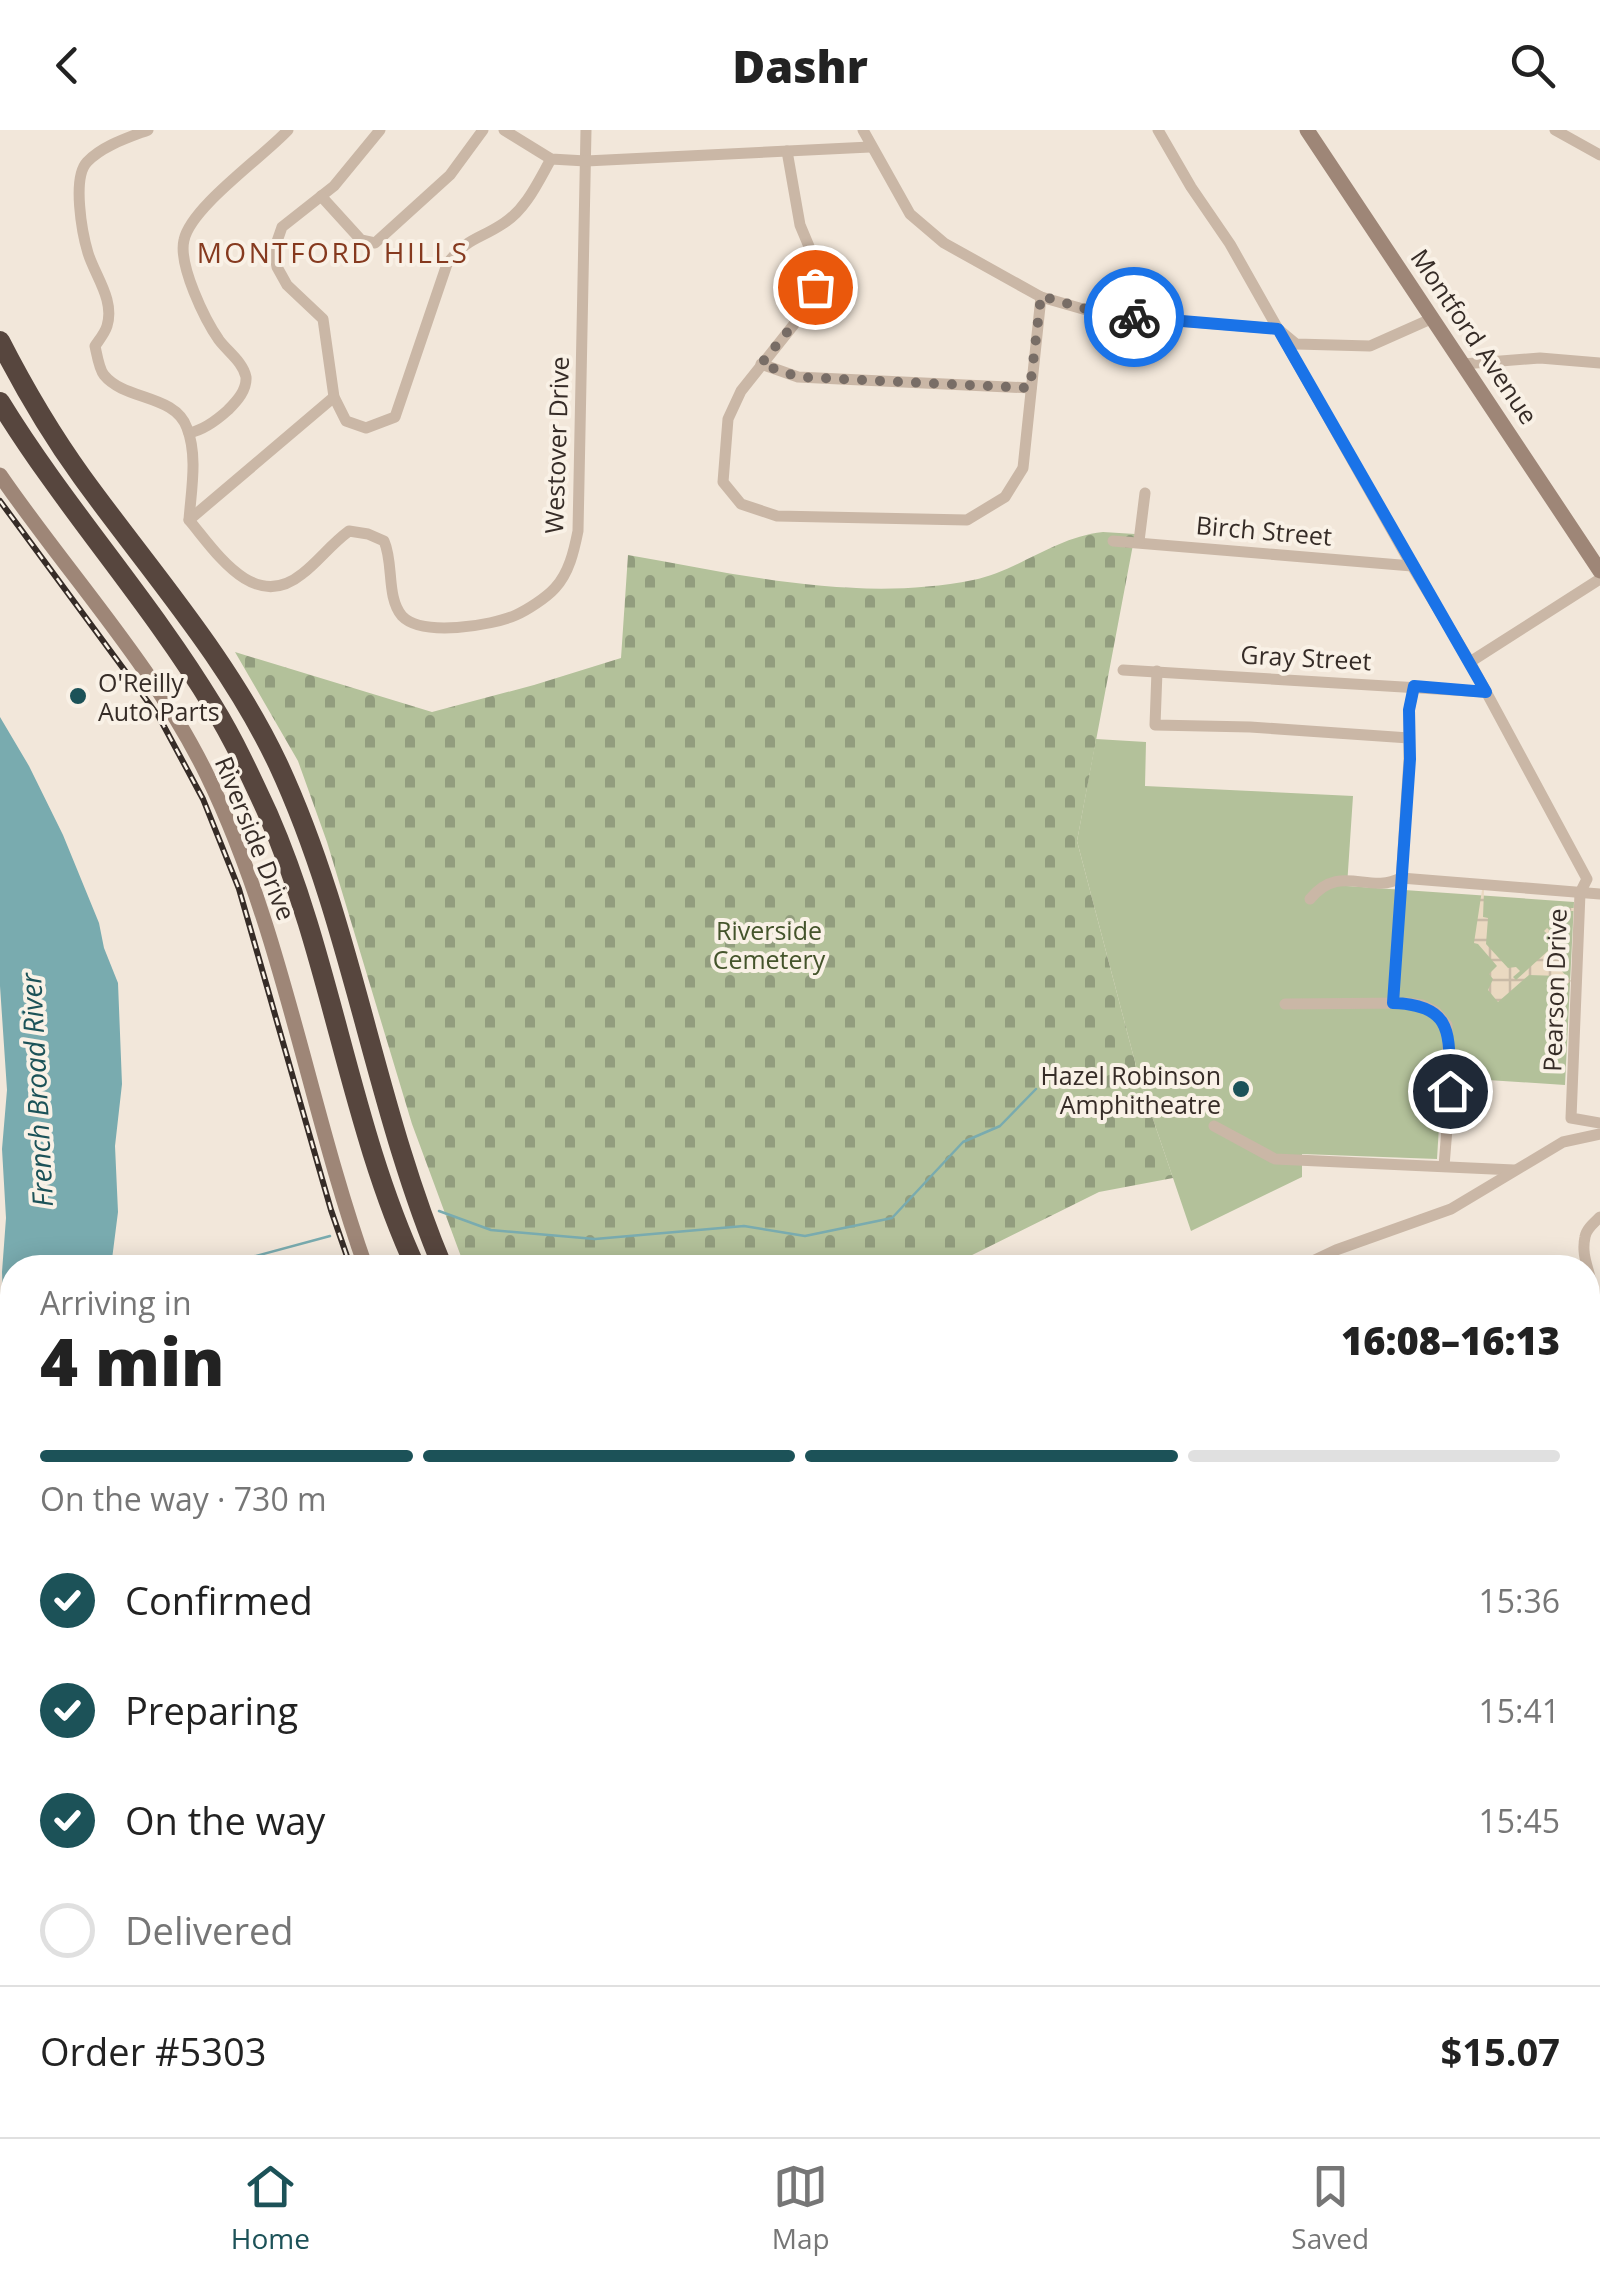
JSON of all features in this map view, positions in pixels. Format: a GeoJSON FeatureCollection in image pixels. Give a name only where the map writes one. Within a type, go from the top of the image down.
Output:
{"type":"FeatureCollection","features":[{"type":"Feature","properties":{"kind":"highway"},"geometry":{"type":"LineString","coordinates":[[0,341],[49,428],[82,476],[220,661],[277,762],[298,808],[328,895],[411,1182],[438,1255]]}},
{"type":"Feature","properties":{"kind":"highway"},"geometry":{"type":"LineString","coordinates":[[0,402],[60,494],[185,662],[249,774],[288,868],[387,1199],[411,1255]]}},
{"type":"Feature","properties":{"kind":"main road","name":"Montford Avenue"},"geometry":{"type":"LineString","coordinates":[[1307,130],[1600,571]]}},
{"type":"Feature","properties":{"kind":"main road","name":"Riverside Drive"},"geometry":{"type":"LineString","coordinates":[[0,475],[146,676],[185,734],[213,788],[258,899],[327,1148],[362,1255]]}},
{"type":"Feature","properties":{"kind":"street"},"geometry":{"type":"LineString","coordinates":[[148,130],[118,141],[87,162],[80,174],[80,209],[88,253],[106,291],[108,324],[95,346],[103,374],[126,392],[174,411],[184,420],[193,467],[189,520]]}},
{"type":"Feature","properties":{"kind":"street"},"geometry":{"type":"LineString","coordinates":[[189,433],[204,428],[227,410],[244,390],[246,378],[219,340],[190,280],[184,240],[203,209],[288,130]]}},
{"type":"Feature","properties":{"kind":"street"},"geometry":{"type":"LineString","coordinates":[[380,130],[334,186],[282,228],[274,250],[277,268],[287,285],[324,318],[334,397],[346,422],[366,428],[396,417],[447,264],[462,244],[506,222],[528,200],[550,159]]}},
{"type":"Feature","properties":{"kind":"street"},"geometry":{"type":"LineString","coordinates":[[321,196],[361,240],[375,243],[450,175],[483,130]]}},
{"type":"Feature","properties":{"kind":"street"},"geometry":{"type":"LineString","coordinates":[[504,130],[550,159],[586,161],[870,147]]}},
{"type":"Feature","properties":{"kind":"street"},"geometry":{"type":"LineString","coordinates":[[586,130],[586,161]]}},
{"type":"Feature","properties":{"kind":"street"},"geometry":{"type":"LineString","coordinates":[[863,130],[910,214],[944,243],[1041,296],[1104,314],[1278,329],[1296,344],[1370,346],[1433,318]]}},
{"type":"Feature","properties":{"kind":"street","name":"Pearson Drive"},"geometry":{"type":"LineString","coordinates":[[1158,130],[1230,244],[1470,662],[1587,879],[1580,893],[1571,1118],[1600,1123]]}},
{"type":"Feature","properties":{"kind":"street"},"geometry":{"type":"LineString","coordinates":[[1554,130],[1600,155]]}},
{"type":"Feature","properties":{"kind":"street"},"geometry":{"type":"LineString","coordinates":[[787,152],[800,225],[813,256],[815,287],[803,313],[741,391],[728,420],[723,482],[742,504],[777,516],[967,520],[1006,497],[1023,468],[1041,296]]}},
{"type":"Feature","properties":{"kind":"street","name":"Westover Drive"},"geometry":{"type":"LineString","coordinates":[[189,520],[235,574],[262,586],[301,576],[329,545],[349,532],[384,541],[391,558],[394,598],[403,617],[426,629],[476,625],[516,615],[555,588],[572,560],[578,531],[586,161]]}},
{"type":"Feature","properties":{"kind":"street"},"geometry":{"type":"LineString","coordinates":[[1463,364],[1540,358],[1600,364]]}},
{"type":"Feature","properties":{"kind":"street"},"geometry":{"type":"LineString","coordinates":[[761,364],[798,377],[1030,388]]}},
{"type":"Feature","properties":{"kind":"street"},"geometry":{"type":"LineString","coordinates":[[189,520],[334,397]]}},
{"type":"Feature","properties":{"kind":"street"},"geometry":{"type":"LineString","coordinates":[[1139,541],[1145,494]]}},
{"type":"Feature","properties":{"kind":"street","name":"Birch Street"},"geometry":{"type":"LineString","coordinates":[[1112,541],[1412,566]]}},
{"type":"Feature","properties":{"kind":"street"},"geometry":{"type":"LineString","coordinates":[[1470,662],[1600,579]]}},
{"type":"Feature","properties":{"kind":"street","name":"Gray Street"},"geometry":{"type":"LineString","coordinates":[[1123,670],[1486,692]]}},
{"type":"Feature","properties":{"kind":"street"},"geometry":{"type":"LineString","coordinates":[[1156,672],[1155,725],[1408,738]]}},
{"type":"Feature","properties":{"kind":"street"},"geometry":{"type":"LineString","coordinates":[[1393,1003],[1414,686]]}},
{"type":"Feature","properties":{"kind":"street"},"geometry":{"type":"LineString","coordinates":[[1310,899],[1322,884],[1340,880],[1392,883],[1401,878],[1600,894]]}},
{"type":"Feature","properties":{"kind":"street"},"geometry":{"type":"LineString","coordinates":[[1285,1004],[1393,1003],[1422,1005],[1436,1012],[1447,1025],[1450,1091],[1444,1166]]}},
{"type":"Feature","properties":{"kind":"street"},"geometry":{"type":"LineString","coordinates":[[1214,1126],[1275,1159],[1514,1170]]}},
{"type":"Feature","properties":{"kind":"street"},"geometry":{"type":"LineString","coordinates":[[1325,1255],[1451,1208],[1563,1142],[1600,1134]]}},
{"type":"Feature","properties":{"kind":"street"},"geometry":{"type":"LineString","coordinates":[[1593,1255],[1585,1236],[1600,1217]]}},
{"type":"Feature","properties":{"kind":"green space","name":"Riverside Cemetery"},"geometry":{"type":"Polygon","coordinates":[[[1135,534],[1077,841],[1140,1081],[1173,1178],[1099,1192],[972,1255],[460,1255],[412,1124],[327,842],[298,761],[235,652],[432,712],[621,658],[628,555],[800,584],[887,589],[973,580],[1086,535],[1135,534]]]}},
{"type":"Feature","properties":{"kind":"green space"},"geometry":{"type":"Polygon","coordinates":[[[1096,739],[1146,742],[1145,786],[1353,796],[1347,886],[1574,902],[1565,1085],[1442,1077],[1437,1159],[1302,1154],[1302,1177],[1191,1231],[1140,1081],[1077,841],[1096,739]]]}},
{"type":"Feature","properties":{"kind":"shaded area"},"geometry":{"type":"Polygon","coordinates":[[[1482,890],[1483,917],[1488,918],[1486,944],[1508,968],[1520,971],[1513,977],[1516,980],[1550,949],[1551,937],[1544,931],[1547,928],[1553,933],[1562,908],[1574,908],[1563,911],[1553,951],[1563,962],[1558,967],[1571,981],[1567,984],[1560,976],[1529,975],[1498,1002],[1488,990],[1493,979],[1489,974],[1497,966],[1474,943],[1482,890]]]}},
{"type":"Feature","properties":{"kind":"water","name":"French Broad River"},"geometry":{"type":"Polygon","coordinates":[[[0,717],[63,835],[99,923],[118,983],[122,1084],[115,1146],[118,1212],[113,1255],[3,1255],[6,1218],[2,1149],[7,1090],[0,986],[0,717]]]}},
{"type":"Feature","properties":{"kind":"waterway"},"geometry":{"type":"LineString","coordinates":[[439,1211],[491,1230],[595,1239],[744,1226],[805,1236],[892,1218],[963,1142],[1000,1126],[1036,1089]]}},
{"type":"Feature","properties":{"kind":"waterway"},"geometry":{"type":"LineString","coordinates":[[259,1255],[330,1236]]}},
{"type":"Feature","properties":{"kind":"railway"},"geometry":{"type":"LineString","coordinates":[[0,501],[159,717],[203,799],[239,889],[347,1255]]}},
{"type":"Feature","properties":{"kind":"way so far"},"geometry":{"type":"LineString","coordinates":[[815,287],[803,313],[761,364],[798,377],[1030,388],[1041,296],[1104,314],[1134,317]]}},
{"type":"Feature","properties":{"kind":"place","name":"O'Reilly Auto Parts"},"geometry":{"type":"Point","coordinates":[78,696]}},
{"type":"Feature","properties":{"kind":"place","name":"Hazel Robinson Amphitheatre"},"geometry":{"type":"Point","coordinates":[1241,1089]}},
{"type":"Feature","properties":{"kind":"district","name":"MONTFORD HILLS"},"geometry":{"type":"Point","coordinates":[333,252]}},
{"type":"Feature","properties":{"kind":"route"},"geometry":{"type":"LineString","coordinates":[[1134,317],[1278,329],[1486,692],[1414,686],[1409,710],[1410,759],[1393,1003],[1422,1005],[1436,1012],[1447,1025],[1450,1091]]}}]}
